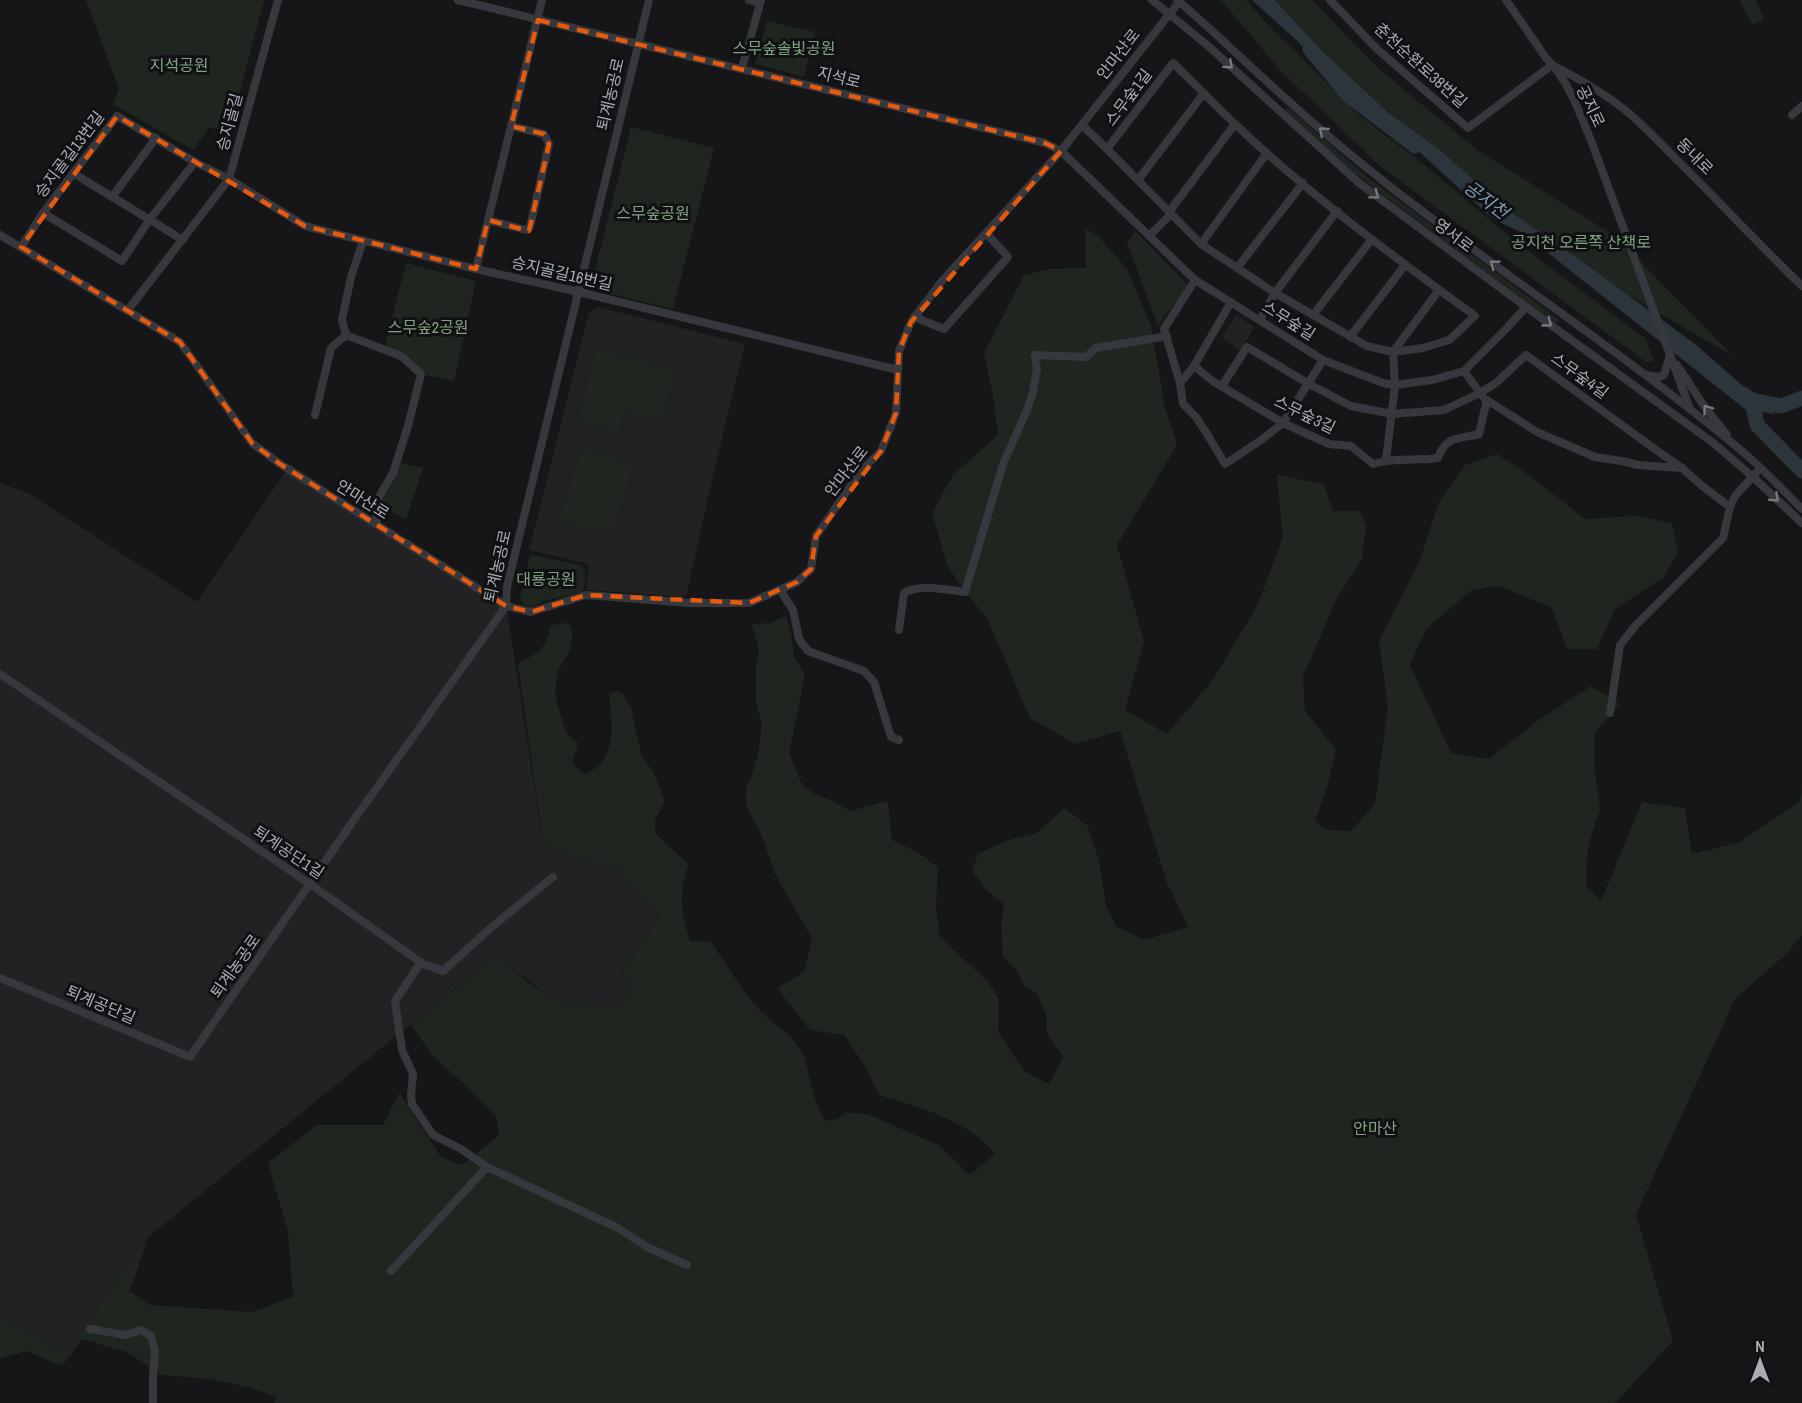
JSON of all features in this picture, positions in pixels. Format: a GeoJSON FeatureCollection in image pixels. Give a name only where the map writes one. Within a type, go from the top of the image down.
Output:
{"type":"FeatureCollection","features":[{"type":"Feature","properties":{"kind":"street","name":"승지골길"},"geometry":{"type":"LineString","coordinates":[[128,310],[229,179],[278,0]]}},
{"type":"Feature","properties":{"kind":"street","name":"지석로"},"geometry":{"type":"LineString","coordinates":[[458,0],[1045,143],[1061,152]]}},
{"type":"Feature","properties":{"kind":"street"},"geometry":{"type":"LineString","coordinates":[[476,269],[542,0]]}},
{"type":"Feature","properties":{"kind":"street","name":"퇴계농공로"},"geometry":{"type":"LineString","coordinates":[[190,1057],[351,824],[506,606],[507,586],[649,0]]}},
{"type":"Feature","properties":{"kind":"street"},"geometry":{"type":"LineString","coordinates":[[742,68],[760,1],[749,0]]}},
{"type":"Feature","properties":{"kind":"street","name":"영서로"},"geometry":{"type":"LineString","coordinates":[[1152,0],[1209,47],[1359,183],[1699,432],[1753,477],[1802,524]]}},
{"type":"Feature","properties":{"kind":"street","name":"춘천순환로38번길"},"geometry":{"type":"LineString","coordinates":[[1330,0],[1377,49],[1468,128],[1552,64]]}},
{"type":"Feature","properties":{"kind":"street","name":"공지로"},"geometry":{"type":"LineString","coordinates":[[1506,0],[1552,64],[1575,102],[1673,367]]}},
{"type":"Feature","properties":{"kind":"street","name":"영서로"},"geometry":{"type":"LineString","coordinates":[[1178,1],[1361,164],[1691,411],[1739,449],[1802,509]]}},
{"type":"Feature","properties":{"kind":"street","name":"안마산로"},"geometry":{"type":"LineString","coordinates":[[0,235],[180,342],[252,443],[280,464],[506,606],[531,612],[586,595],[690,603],[749,603],[798,582],[812,569],[816,537],[861,471],[881,451],[896,413],[899,351],[914,317],[942,281],[1061,152],[1178,1]]}},
{"type":"Feature","properties":{"kind":"street"},"geometry":{"type":"LineString","coordinates":[[1209,47],[1208,42],[1211,38],[1220,38]]}},
{"type":"Feature","properties":{"kind":"street","name":"스무숲1길"},"geometry":{"type":"LineString","coordinates":[[1173,63],[1235,124],[1372,239],[1475,316],[1449,340],[1423,348],[1393,352],[1367,346],[1275,293],[1201,244],[1107,149],[1173,63]]}},
{"type":"Feature","properties":{"kind":"street","name":"동내로"},"geometry":{"type":"LineString","coordinates":[[1552,64],[1587,83],[1630,114],[1802,286]]}},
{"type":"Feature","properties":{"kind":"street"},"geometry":{"type":"LineString","coordinates":[[1138,180],[1204,93]]}},
{"type":"Feature","properties":{"kind":"street"},"geometry":{"type":"LineString","coordinates":[[1792,115],[1802,106]]}},
{"type":"Feature","properties":{"kind":"street","name":"승지골길13번길"},"geometry":{"type":"LineString","coordinates":[[21,247],[43,213],[117,116],[195,162],[229,179]]}},
{"type":"Feature","properties":{"kind":"street"},"geometry":{"type":"LineString","coordinates":[[1149,236],[1170,213],[1235,124]]}},
{"type":"Feature","properties":{"kind":"street"},"geometry":{"type":"LineString","coordinates":[[1082,125],[1107,149]]}},
{"type":"Feature","properties":{"kind":"street"},"geometry":{"type":"LineString","coordinates":[[488,220],[526,230],[530,227],[549,144],[544,134],[511,126]]}},
{"type":"Feature","properties":{"kind":"street"},"geometry":{"type":"LineString","coordinates":[[112,197],[156,138]]}},
{"type":"Feature","properties":{"kind":"street","name":"스무숲길"},"geometry":{"type":"LineString","coordinates":[[1061,152],[1195,280],[1323,360],[1383,383],[1395,385],[1432,380],[1464,371],[1526,307]]}},
{"type":"Feature","properties":{"kind":"street"},"geometry":{"type":"LineString","coordinates":[[1201,244],[1268,153]]}},
{"type":"Feature","properties":{"kind":"street"},"geometry":{"type":"LineString","coordinates":[[43,213],[122,261],[150,219],[195,162]]}},
{"type":"Feature","properties":{"kind":"street"},"geometry":{"type":"LineString","coordinates":[[73,173],[183,240]]}},
{"type":"Feature","properties":{"kind":"street","name":"승지골길16번길"},"geometry":{"type":"LineString","coordinates":[[229,179],[305,226],[898,370]]}},
{"type":"Feature","properties":{"kind":"street"},"geometry":{"type":"LineString","coordinates":[[1237,268],[1303,183]]}},
{"type":"Feature","properties":{"kind":"street"},"geometry":{"type":"LineString","coordinates":[[1260,320],[1275,293],[1337,211]]}},
{"type":"Feature","properties":{"kind":"street"},"geometry":{"type":"LineString","coordinates":[[914,317],[944,329],[1008,257],[986,233]]}},
{"type":"Feature","properties":{"kind":"street"},"geometry":{"type":"LineString","coordinates":[[1313,315],[1372,239]]}},
{"type":"Feature","properties":{"kind":"street"},"geometry":{"type":"LineString","coordinates":[[346,334],[342,320],[351,277],[363,241]]}},
{"type":"Feature","properties":{"kind":"street"},"geometry":{"type":"LineString","coordinates":[[1350,337],[1406,265]]}},
{"type":"Feature","properties":{"kind":"street"},"geometry":{"type":"LineString","coordinates":[[1195,280],[1164,329],[1180,383],[1183,404],[1208,434],[1225,464],[1283,423],[1323,360]]}},
{"type":"Feature","properties":{"kind":"street"},"geometry":{"type":"LineString","coordinates":[[1386,460],[1395,385],[1393,352],[1439,290]]}},
{"type":"Feature","properties":{"kind":"street"},"geometry":{"type":"LineString","coordinates":[[1180,383],[1194,366],[1231,302]]}},
{"type":"Feature","properties":{"kind":"street"},"geometry":{"type":"LineString","coordinates":[[315,415],[331,348],[346,334]]}},
{"type":"Feature","properties":{"kind":"street"},"geometry":{"type":"LineString","coordinates":[[346,334],[401,356],[421,374],[393,473],[376,502],[377,525]]}},
{"type":"Feature","properties":{"kind":"street"},"geometry":{"type":"LineString","coordinates":[[899,630],[904,592],[910,589],[927,588],[965,592],[1003,464],[1033,392],[1037,369],[1035,355],[1086,357],[1096,348],[1167,336]]}},
{"type":"Feature","properties":{"kind":"street","name":"스무숲4길"},"geometry":{"type":"LineString","coordinates":[[1222,386],[1247,347],[1308,384],[1351,406],[1392,414],[1444,410],[1480,393],[1526,355],[1682,468],[1730,507]]}},
{"type":"Feature","properties":{"kind":"street","name":"스무숲3길"},"geometry":{"type":"LineString","coordinates":[[1194,366],[1283,423],[1329,444],[1351,446],[1373,464],[1386,460],[1438,458],[1441,448],[1447,441],[1479,434],[1487,400]]}},
{"type":"Feature","properties":{"kind":"street"},"geometry":{"type":"LineString","coordinates":[[1642,373],[1659,377],[1673,367]]}},
{"type":"Feature","properties":{"kind":"street"},"geometry":{"type":"LineString","coordinates":[[1673,367],[1699,432]]}},
{"type":"Feature","properties":{"kind":"street"},"geometry":{"type":"LineString","coordinates":[[1673,367],[1739,449]]}},
{"type":"Feature","properties":{"kind":"street"},"geometry":{"type":"LineString","coordinates":[[1464,371],[1487,400],[1537,432],[1595,458],[1638,465],[1682,468]]}},
{"type":"Feature","properties":{"kind":"street"},"geometry":{"type":"LineString","coordinates":[[1610,713],[1620,645],[1635,625],[1724,538],[1730,507],[1735,496],[1761,469]]}},
{"type":"Feature","properties":{"kind":"street"},"geometry":{"type":"LineString","coordinates":[[780,590],[793,610],[799,639],[808,651],[864,671],[874,682],[891,737],[899,740]]}},
{"type":"Feature","properties":{"kind":"street","name":"퇴계공단1길"},"geometry":{"type":"LineString","coordinates":[[0,674],[421,962],[443,971],[553,877]]}},
{"type":"Feature","properties":{"kind":"street"},"geometry":{"type":"LineString","coordinates":[[421,962],[394,1001],[402,1050],[413,1074],[412,1104],[433,1135],[461,1149],[487,1167],[618,1228],[647,1247],[687,1265]]}},
{"type":"Feature","properties":{"kind":"street","name":"퇴계공단길"},"geometry":{"type":"LineString","coordinates":[[0,978],[190,1057]]}},
{"type":"Feature","properties":{"kind":"street"},"geometry":{"type":"LineString","coordinates":[[391,1271],[487,1167]]}},
{"type":"Feature","properties":{"kind":"street"},"geometry":{"type":"LineString","coordinates":[[90,1329],[126,1335],[141,1330],[151,1336],[155,1351],[153,1403]]}},
{"type":"Feature","properties":{"kind":"highlighted area"},"geometry":{"type":"Polygon","coordinates":[[[538,20],[1045,143],[1061,151],[911,322],[899,351],[896,413],[881,451],[816,536],[811,569],[797,582],[749,603],[586,595],[531,612],[506,606],[280,464],[252,443],[180,342],[21,247],[117,116],[305,226],[476,269],[488,220],[529,231],[549,144],[544,134],[511,126],[538,20]]]}},
{"type":"Feature","properties":{"kind":"shaded area"},"geometry":{"type":"Polygon","coordinates":[[[598,307],[745,344],[686,597],[586,590],[589,564],[529,550],[589,313],[598,307]]]}},
{"type":"Feature","properties":{"kind":"shaded area"},"geometry":{"type":"Polygon","coordinates":[[[1236,315],[1254,327],[1240,351],[1222,337],[1236,315]]]}},
{"type":"Feature","properties":{"kind":"shaded area"},"geometry":{"type":"Polygon","coordinates":[[[287,469],[507,610],[543,843],[616,867],[660,915],[622,971],[630,991],[619,1009],[585,1003],[557,1002],[499,958],[483,966],[148,1237],[65,1352],[0,1319],[0,483],[28,493],[197,602],[287,469]]]}},
{"type":"Feature","properties":{"kind":"green space","name":"지석공원"},"geometry":{"type":"Polygon","coordinates":[[[86,0],[264,0],[229,133],[209,127],[193,150],[113,104],[119,89],[86,0]]]}},
{"type":"Feature","properties":{"kind":"green space"},"geometry":{"type":"Polygon","coordinates":[[[1221,0],[1246,0],[1268,25],[1359,115],[1427,167],[1516,242],[1646,339],[1654,361],[1646,362],[1380,166],[1280,70],[1221,0]]]}},
{"type":"Feature","properties":{"kind":"green space","name":"공지천 오른쪽 산책로"},"geometry":{"type":"Polygon","coordinates":[[[1275,0],[1312,0],[1378,68],[1477,150],[1615,236],[1733,356],[1566,259],[1466,184],[1318,47],[1275,0]]]}},
{"type":"Feature","properties":{"kind":"green space"},"geometry":{"type":"Polygon","coordinates":[[[1739,0],[1756,0],[1764,19],[1753,25],[1739,0]]]}},
{"type":"Feature","properties":{"kind":"green space","name":"스무숲솔빛공원"},"geometry":{"type":"Polygon","coordinates":[[[767,21],[815,32],[804,77],[755,64],[767,21]]]}},
{"type":"Feature","properties":{"kind":"green space"},"geometry":{"type":"Polygon","coordinates":[[[1290,109],[1366,176],[1560,322],[1554,323],[1362,179],[1331,153],[1285,110],[1290,109]]]}},
{"type":"Feature","properties":{"kind":"green space","name":"스무숲공원"},"geometry":{"type":"Polygon","coordinates":[[[631,127],[714,148],[673,309],[600,291],[593,278],[631,127]]]}},
{"type":"Feature","properties":{"kind":"green space","name":"안마산"},"geometry":{"type":"Polygon","coordinates":[[[1085,228],[1098,236],[1127,269],[1151,326],[1165,407],[1177,445],[1117,545],[1144,641],[1125,710],[1167,734],[1212,681],[1257,606],[1283,537],[1277,475],[1323,484],[1333,511],[1360,511],[1366,526],[1362,559],[1337,598],[1303,676],[1305,711],[1336,750],[1327,787],[1315,820],[1325,830],[1351,831],[1375,804],[1388,707],[1379,641],[1420,560],[1438,504],[1465,465],[1497,454],[1526,473],[1585,519],[1637,516],[1672,523],[1678,552],[1664,577],[1614,610],[1597,649],[1567,649],[1552,608],[1500,586],[1473,589],[1426,629],[1410,665],[1451,753],[1489,759],[1537,721],[1591,686],[1619,704],[1594,734],[1595,773],[1600,809],[1588,846],[1586,885],[1601,901],[1642,802],[1685,808],[1692,854],[1738,843],[1799,802],[1802,790],[1802,935],[1786,954],[1735,999],[1636,1215],[1673,1341],[1615,1403],[274,1403],[276,1397],[248,1387],[210,1379],[161,1375],[127,1352],[82,1339],[62,1366],[26,1351],[0,1359],[0,1318],[65,1352],[148,1237],[130,1291],[150,1305],[252,1312],[293,1297],[288,1232],[268,1163],[317,1125],[383,1125],[399,1093],[441,1157],[462,1165],[499,1135],[496,1116],[433,1056],[411,1025],[483,966],[499,957],[529,983],[557,1002],[585,1003],[619,1009],[630,991],[622,971],[660,915],[616,867],[561,851],[543,843],[518,664],[540,650],[549,634],[550,626],[561,623],[569,624],[573,635],[570,650],[558,671],[555,688],[566,732],[578,743],[572,763],[585,775],[599,765],[605,757],[612,731],[609,695],[616,691],[622,693],[631,707],[642,757],[653,771],[665,802],[655,819],[655,833],[688,864],[682,903],[690,941],[711,942],[745,993],[762,1013],[792,1038],[804,1056],[821,1114],[827,1121],[839,1118],[845,1112],[870,1115],[940,1146],[970,1175],[995,1154],[984,1142],[957,1123],[879,1095],[865,1066],[844,1035],[810,1030],[777,988],[804,972],[812,939],[775,874],[761,833],[746,806],[746,788],[758,754],[762,725],[756,701],[756,666],[759,649],[752,624],[772,623],[786,615],[794,656],[805,675],[789,753],[802,785],[816,795],[833,801],[850,811],[888,801],[892,840],[917,852],[938,867],[936,909],[940,936],[989,983],[999,999],[998,1032],[1024,1071],[1049,1084],[1063,1057],[1047,1033],[1046,1015],[1037,994],[1024,985],[1017,971],[1003,957],[1001,924],[1004,904],[984,888],[972,870],[978,854],[1005,841],[1037,833],[1064,808],[1087,825],[1099,860],[1106,905],[1116,926],[1144,940],[1188,927],[1167,883],[1120,731],[1076,744],[1030,718],[987,618],[965,592],[947,565],[932,513],[953,475],[998,435],[993,395],[984,353],[1024,275],[1050,269],[1086,268],[1085,228]]]}},
{"type":"Feature","properties":{"kind":"green space"},"geometry":{"type":"Polygon","coordinates":[[[1135,231],[1188,285],[1158,326],[1127,243],[1135,231]]]}},
{"type":"Feature","properties":{"kind":"green space","name":"스무숲2공원"},"geometry":{"type":"Polygon","coordinates":[[[406,263],[476,281],[454,381],[421,374],[384,349],[406,263]]]}},
{"type":"Feature","properties":{"kind":"green space"},"geometry":{"type":"Polygon","coordinates":[[[596,349],[666,368],[673,377],[664,414],[649,418],[624,411],[620,432],[578,421],[596,349]]]}},
{"type":"Feature","properties":{"kind":"green space"},"geometry":{"type":"Polygon","coordinates":[[[581,449],[634,463],[613,531],[558,522],[581,449]]]}},
{"type":"Feature","properties":{"kind":"green space"},"geometry":{"type":"Polygon","coordinates":[[[396,462],[423,468],[406,520],[376,502],[396,462]]]}},
{"type":"Feature","properties":{"kind":"green space","name":"대룡공원"},"geometry":{"type":"Polygon","coordinates":[[[530,555],[581,565],[585,571],[584,590],[531,607],[524,605],[520,599],[530,555]]]}},
{"type":"Feature","properties":{"kind":"water"},"geometry":{"type":"Polygon","coordinates":[[[1252,0],[1275,0],[1318,47],[1390,114],[1440,150],[1505,208],[1695,344],[1775,414],[1745,409],[1523,233],[1493,219],[1252,0]]]}},
{"type":"Feature","properties":{"kind":"waterway","name":"공지천"},"geometry":{"type":"LineString","coordinates":[[1310,49],[1348,95],[1415,146]]}},
{"type":"Feature","properties":{"kind":"waterway"},"geometry":{"type":"LineString","coordinates":[[1743,394],[1752,400],[1781,406],[1802,398]]}},
{"type":"Feature","properties":{"kind":"waterway"},"geometry":{"type":"LineString","coordinates":[[1752,400],[1757,425],[1802,471]]}}]}
